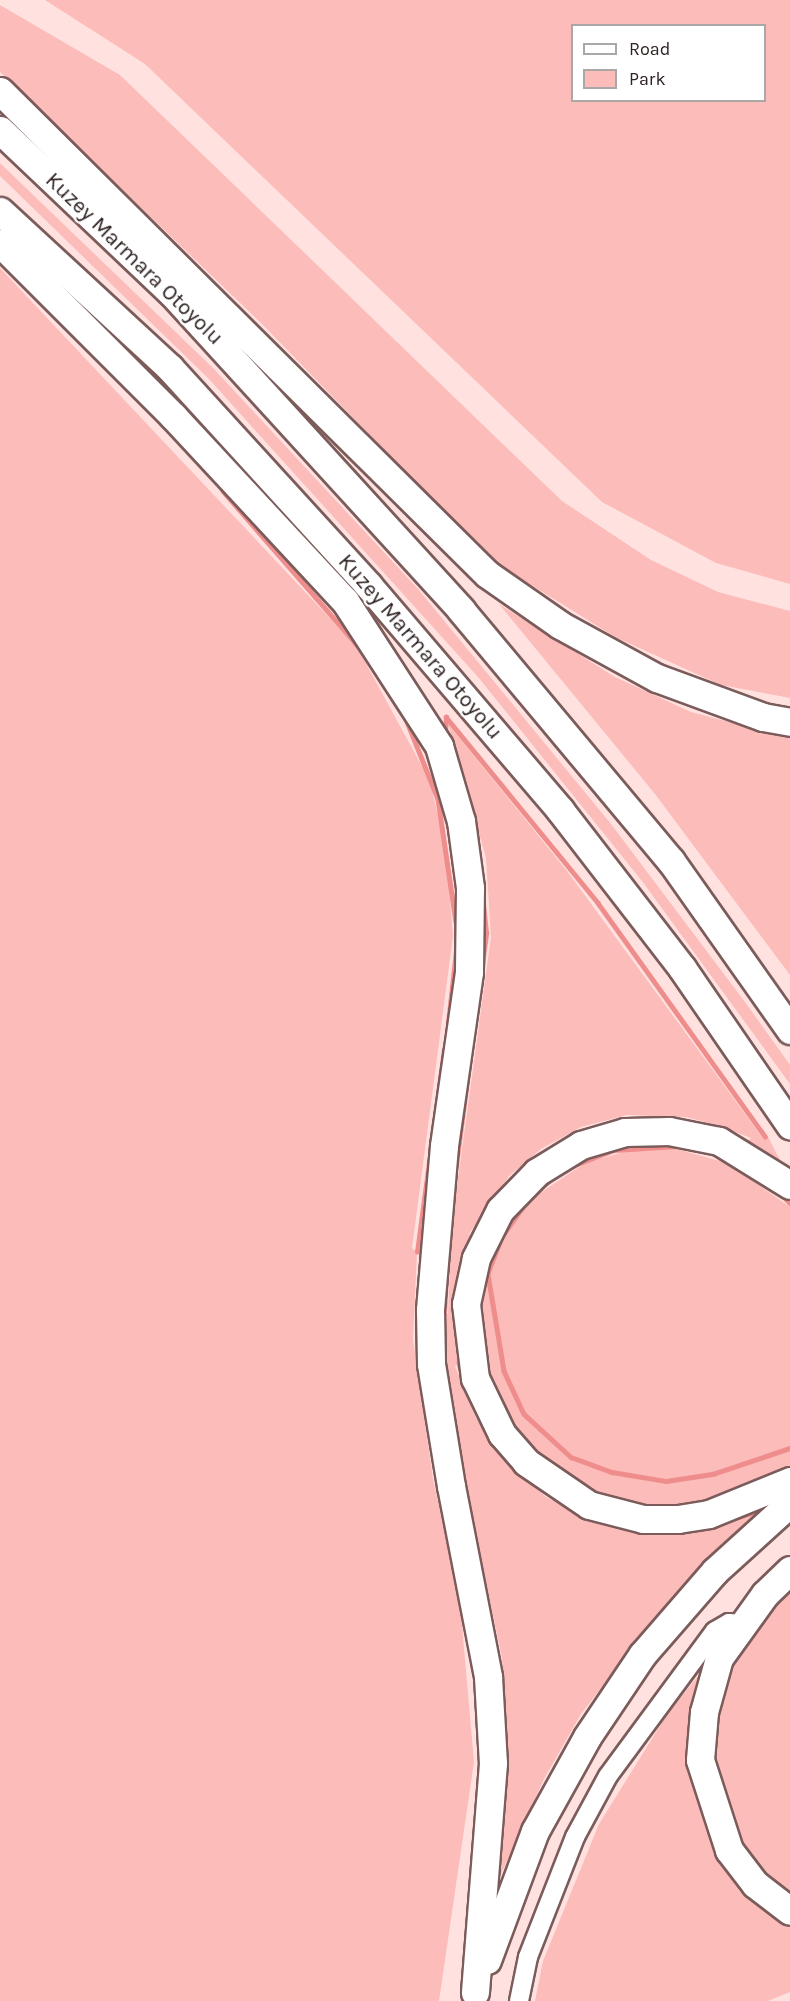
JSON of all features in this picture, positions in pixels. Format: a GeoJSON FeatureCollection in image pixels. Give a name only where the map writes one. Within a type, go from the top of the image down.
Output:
{"type":"FeatureCollection","features":[{"type":"Feature","properties":{"kind":"highway"},"geometry":{"type":"LineString","coordinates":[[0,91],[487,574],[560,625],[657,678],[763,717],[790,722]]}},
{"type":"Feature","properties":{"kind":"highway","name":"Kuzey Marmara Otoyolu"},"geometry":{"type":"LineString","coordinates":[[0,130],[172,293],[461,610],[671,861],[790,1030]]}},
{"type":"Feature","properties":{"kind":"highway","name":"Kuzey Marmara Otoyolu"},"geometry":{"type":"LineString","coordinates":[[0,212],[170,368],[368,585],[560,810],[682,968],[790,1125]]}},
{"type":"Feature","properties":{"kind":"highway"},"geometry":{"type":"LineString","coordinates":[[0,243],[173,416],[345,601],[440,746],[461,821],[470,888],[469,972],[442,1169],[430,1310],[433,1375],[489,1688],[494,1763],[475,1996]]}},
{"type":"Feature","properties":{"kind":"highway"},"geometry":{"type":"LineString","coordinates":[[790,1185],[719,1141],[669,1131],[625,1132],[581,1145],[537,1172],[500,1210],[476,1258],[466,1304],[475,1378],[502,1434],[526,1462],[589,1505],[643,1519],[678,1519],[709,1514],[790,1481]]}},
{"type":"Feature","properties":{"kind":"highway"},"geometry":{"type":"LineString","coordinates":[[475,1996],[535,1830],[587,1737],[642,1654],[715,1571],[790,1503]]}},
{"type":"Feature","properties":{"kind":"highway"},"geometry":{"type":"LineString","coordinates":[[790,1570],[743,1624],[719,1658],[704,1712],[700,1760],[729,1850],[755,1884],[790,1911]]}},
{"type":"Feature","properties":{"kind":"lane"},"geometry":{"type":"LineString","coordinates":[[519,2001],[528,1957],[575,1837],[608,1776],[715,1631],[729,1623],[743,1624]]}},
{"type":"Feature","properties":{"kind":"green space"},"geometry":{"type":"Polygon","coordinates":[[[45,0],[790,0],[790,584],[716,563],[602,502],[145,64],[45,0]]]}},
{"type":"Feature","properties":{"kind":"green space"},"geometry":{"type":"Polygon","coordinates":[[[0,5],[120,75],[562,501],[651,560],[718,592],[790,611],[790,698],[721,685],[615,637],[491,560],[263,325],[0,72],[0,5]]]}},
{"type":"Feature","properties":{"kind":"green space"},"geometry":{"type":"Polygon","coordinates":[[[0,163],[213,368],[418,589],[611,824],[745,1002],[790,1065],[790,1084],[642,881],[478,677],[208,378],[0,176],[0,163]]]}},
{"type":"Feature","properties":{"kind":"green space"},"geometry":{"type":"Polygon","coordinates":[[[0,268],[357,647],[430,781],[446,851],[453,936],[412,1248],[417,1252],[413,1339],[433,1479],[460,1603],[474,1762],[439,2001],[0,2001],[0,268]]]}},
{"type":"Feature","properties":{"kind":"green space"},"geometry":{"type":"Polygon","coordinates":[[[499,604],[615,677],[691,712],[790,738],[790,975],[655,794],[499,604]]]}},
{"type":"Feature","properties":{"kind":"green space"},"geometry":{"type":"Polygon","coordinates":[[[448,724],[567,871],[762,1137],[767,1135],[781,1162],[748,1142],[751,1138],[720,1126],[686,1117],[627,1115],[581,1127],[541,1149],[509,1176],[469,1234],[474,1237],[460,1362],[455,1366],[476,1418],[503,1458],[546,1497],[596,1522],[671,1533],[705,1530],[754,1515],[669,1601],[581,1714],[544,1779],[493,1892],[507,1726],[502,1658],[452,1420],[441,1314],[448,1314],[452,1222],[491,937],[486,858],[448,724]]]}},
{"type":"Feature","properties":{"kind":"green space"},"geometry":{"type":"Polygon","coordinates":[[[673,1148],[727,1163],[790,1207],[790,1467],[702,1504],[664,1508],[589,1491],[545,1462],[512,1427],[486,1379],[480,1317],[486,1266],[491,1267],[508,1231],[534,1197],[585,1163],[631,1150],[673,1148]]]}},
{"type":"Feature","properties":{"kind":"green space"},"geometry":{"type":"Polygon","coordinates":[[[790,1581],[790,1897],[750,1858],[727,1822],[710,1767],[712,1720],[726,1670],[790,1581]]]}},
{"type":"Feature","properties":{"kind":"green space"},"geometry":{"type":"Polygon","coordinates":[[[711,1660],[695,1773],[706,1829],[729,1868],[765,1908],[790,1926],[790,1992],[768,2001],[535,2001],[543,1961],[599,1824],[668,1713],[711,1660]]]}},
{"type":"Feature","properties":{"kind":"waterway"},"geometry":{"type":"LineString","coordinates":[[223,491],[359,647]]}},
{"type":"Feature","properties":{"kind":"waterway"},"geometry":{"type":"LineString","coordinates":[[445,732],[446,717],[598,903],[765,1136]]}},
{"type":"Feature","properties":{"kind":"waterway"},"geometry":{"type":"LineString","coordinates":[[406,719],[438,799],[456,922]]}},
{"type":"Feature","properties":{"kind":"waterway"},"geometry":{"type":"LineString","coordinates":[[456,1165],[486,933],[475,825]]}},
{"type":"Feature","properties":{"kind":"waterway"},"geometry":{"type":"LineString","coordinates":[[448,1023],[456,951]]}},
{"type":"Feature","properties":{"kind":"waterway"},"geometry":{"type":"LineString","coordinates":[[417,1252],[444,1050]]}},
{"type":"Feature","properties":{"kind":"waterway"},"geometry":{"type":"LineString","coordinates":[[535,1158],[582,1131]]}},
{"type":"Feature","properties":{"kind":"waterway"},"geometry":{"type":"LineString","coordinates":[[734,1135],[748,1142]]}},
{"type":"Feature","properties":{"kind":"waterway"},"geometry":{"type":"LineString","coordinates":[[572,1166],[614,1150],[677,1146]]}},
{"type":"Feature","properties":{"kind":"waterway"},"geometry":{"type":"LineString","coordinates":[[507,1184],[520,1171]]}},
{"type":"Feature","properties":{"kind":"waterway"},"geometry":{"type":"LineString","coordinates":[[535,1192],[557,1175]]}},
{"type":"Feature","properties":{"kind":"waterway"},"geometry":{"type":"LineString","coordinates":[[781,1194],[790,1203]]}},
{"type":"Feature","properties":{"kind":"waterway"},"geometry":{"type":"LineString","coordinates":[[526,1203],[502,1237],[488,1274],[504,1371],[524,1414],[571,1457],[612,1472],[666,1481],[713,1474],[790,1448]]}},
{"type":"Feature","properties":{"kind":"waterway"},"geometry":{"type":"LineString","coordinates":[[472,1236],[482,1217]]}},
{"type":"Feature","properties":{"kind":"waterway"},"geometry":{"type":"LineString","coordinates":[[444,1314],[446,1275]]}},
{"type":"Feature","properties":{"kind":"waterway"},"geometry":{"type":"LineString","coordinates":[[459,1363],[462,1374]]}},
{"type":"Feature","properties":{"kind":"waterway"},"geometry":{"type":"LineString","coordinates":[[545,1491],[563,1503]]}},
{"type":"Feature","properties":{"kind":"waterway"},"geometry":{"type":"LineString","coordinates":[[725,1521],[760,1510]]}}]}
